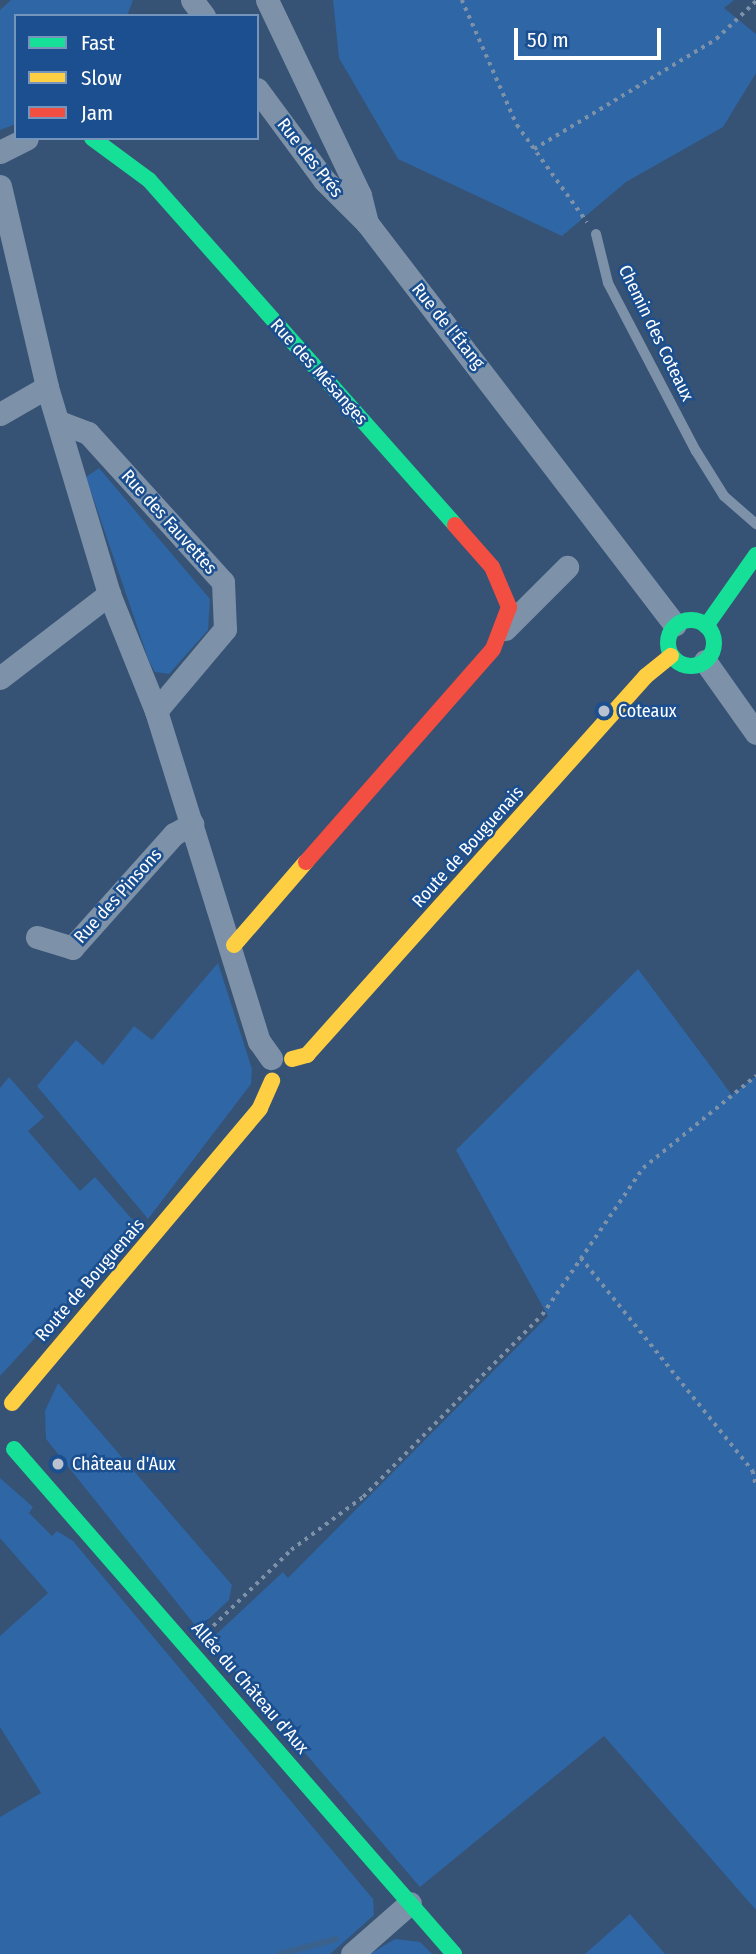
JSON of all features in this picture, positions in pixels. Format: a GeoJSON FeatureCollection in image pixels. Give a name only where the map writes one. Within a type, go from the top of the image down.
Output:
{"type":"FeatureCollection","features":[{"type":"Feature","properties":{"kind":"street","name":"Rue de l'Étang"},"geometry":{"type":"LineString","coordinates":[[267,0],[360,195],[367,223],[676,625]]}},
{"type":"Feature","properties":{"kind":"street","name":"Rue des Prés"},"geometry":{"type":"LineString","coordinates":[[259,92],[324,180],[367,223]]}},
{"type":"Feature","properties":{"kind":"street"},"geometry":{"type":"LineString","coordinates":[[0,152],[23,140]]}},
{"type":"Feature","properties":{"kind":"street","name":"Rue des Mésanges"},"geometry":{"type":"LineString","coordinates":[[95,140],[149,180],[492,567],[509,607],[505,629]]}},
{"type":"Feature","properties":{"kind":"street"},"geometry":{"type":"LineString","coordinates":[[0,186],[47,387],[109,594],[156,711],[234,945],[259,1041],[281,1058],[292,1079],[272,1081]]}},
{"type":"Feature","properties":{"kind":"street"},"geometry":{"type":"LineString","coordinates":[[0,414],[47,387]]}},
{"type":"Feature","properties":{"kind":"street","name":"Rue des Fauvettes"},"geometry":{"type":"LineString","coordinates":[[59,422],[88,433],[223,582],[225,629],[156,711]]}},
{"type":"Feature","properties":{"kind":"street"},"geometry":{"type":"LineString","coordinates":[[706,626],[756,555]]}},
{"type":"Feature","properties":{"kind":"street"},"geometry":{"type":"LineString","coordinates":[[234,945],[505,629],[567,567]]}},
{"type":"Feature","properties":{"kind":"street"},"geometry":{"type":"LineString","coordinates":[[0,678],[109,594]]}},
{"type":"Feature","properties":{"kind":"street"},"geometry":{"type":"LineString","coordinates":[[692,620],[706,626],[713,646],[705,661],[690,666],[671,656],[668,639],[676,625],[692,620]]}},
{"type":"Feature","properties":{"kind":"street","name":"Route de Bouguenais"},"geometry":{"type":"LineString","coordinates":[[6,1401],[260,1108],[272,1081],[266,1070],[281,1058],[315,1047],[646,676],[671,656]]}},
{"type":"Feature","properties":{"kind":"street"},"geometry":{"type":"LineString","coordinates":[[705,661],[756,733]]}},
{"type":"Feature","properties":{"kind":"street","name":"Rue des Pinsons"},"geometry":{"type":"LineString","coordinates":[[37,937],[72,948],[174,834],[192,824]]}},
{"type":"Feature","properties":{"kind":"street"},"geometry":{"type":"LineString","coordinates":[[6,1401],[24,1427],[7,1452]]}},
{"type":"Feature","properties":{"kind":"street","name":"Allée du Château d'Aux"},"geometry":{"type":"LineString","coordinates":[[7,1452],[190,1648],[454,1954]]}},
{"type":"Feature","properties":{"kind":"street"},"geometry":{"type":"LineString","coordinates":[[352,1954],[410,1903]]}},
{"type":"Feature","properties":{"kind":"lane","name":"Chemin des Coteaux"},"geometry":{"type":"LineString","coordinates":[[596,234],[608,283],[696,451],[724,496],[756,524]]}},
{"type":"Feature","properties":{"kind":"path"},"geometry":{"type":"LineString","coordinates":[[462,0],[476,42],[534,149],[596,234]]}},
{"type":"Feature","properties":{"kind":"path"},"geometry":{"type":"LineString","coordinates":[[534,149],[716,39],[756,1]]}},
{"type":"Feature","properties":{"kind":"path"},"geometry":{"type":"LineString","coordinates":[[190,1648],[292,1550],[363,1497],[542,1315],[643,1168],[756,1076]]}},
{"type":"Feature","properties":{"kind":"path"},"geometry":{"type":"LineString","coordinates":[[581,1258],[752,1471],[756,1488]]}},
{"type":"Feature","properties":{"kind":"shaded area"},"geometry":{"type":"Polygon","coordinates":[[[11,0],[133,0],[128,14],[14,14],[14,125],[0,130],[0,10],[11,0]]]}},
{"type":"Feature","properties":{"kind":"shaded area"},"geometry":{"type":"Polygon","coordinates":[[[333,0],[734,0],[724,8],[756,34],[756,73],[723,127],[626,182],[562,236],[398,159],[339,58],[333,0]]]}},
{"type":"Feature","properties":{"kind":"shaded area"},"geometry":{"type":"Polygon","coordinates":[[[99,468],[210,599],[208,630],[169,674],[155,672],[149,661],[86,477],[99,468]]]}},
{"type":"Feature","properties":{"kind":"shaded area"},"geometry":{"type":"Polygon","coordinates":[[[218,963],[252,1069],[251,1084],[148,1219],[37,1086],[76,1040],[103,1065],[134,1026],[152,1040],[218,963]]]}},
{"type":"Feature","properties":{"kind":"shaded area"},"geometry":{"type":"Polygon","coordinates":[[[638,969],[732,1095],[756,1076],[756,1910],[604,1736],[420,1887],[209,1641],[283,1572],[288,1578],[548,1316],[456,1150],[638,969]]]}},
{"type":"Feature","properties":{"kind":"shaded area"},"geometry":{"type":"Polygon","coordinates":[[[9,1077],[44,1117],[28,1131],[80,1191],[95,1177],[138,1226],[0,1376],[0,1088],[9,1077]]]}},
{"type":"Feature","properties":{"kind":"shaded area"},"geometry":{"type":"Polygon","coordinates":[[[58,1383],[232,1585],[229,1600],[198,1629],[46,1439],[45,1411],[58,1383]]]}},
{"type":"Feature","properties":{"kind":"shaded area"},"geometry":{"type":"Polygon","coordinates":[[[0,1478],[33,1507],[29,1513],[52,1536],[57,1531],[73,1541],[373,1899],[374,1915],[330,1954],[0,1954],[0,1817],[41,1793],[0,1727],[0,1636],[48,1593],[0,1538],[0,1478]]]}},
{"type":"Feature","properties":{"kind":"shaded area"},"geometry":{"type":"Polygon","coordinates":[[[630,1914],[665,1954],[585,1954],[630,1914]]]}},
{"type":"Feature","properties":{"kind":"shaded area"},"geometry":{"type":"Polygon","coordinates":[[[395,1939],[420,1942],[432,1954],[370,1954],[395,1939]]]}},
{"type":"Feature","properties":{"kind":"waterway"},"geometry":{"type":"LineString","coordinates":[[280,1954],[336,1939]]}},
{"type":"Feature","properties":{"kind":"traffic: fast"},"geometry":{"type":"LineString","coordinates":[[95,140],[149,180],[455,525]]}},
{"type":"Feature","properties":{"kind":"traffic: fast"},"geometry":{"type":"LineString","coordinates":[[706,626],[756,555]]}},
{"type":"Feature","properties":{"kind":"traffic: fast"},"geometry":{"type":"LineString","coordinates":[[691,620],[707,627],[714,643],[707,659],[691,666],[675,659],[668,643],[675,627],[691,620]]}},
{"type":"Feature","properties":{"kind":"traffic: fast"},"geometry":{"type":"LineString","coordinates":[[14,1449],[454,1954]]}},
{"type":"Feature","properties":{"kind":"traffic: slow"},"geometry":{"type":"LineString","coordinates":[[292,1059],[307,1055],[646,676],[671,656]]}},
{"type":"Feature","properties":{"kind":"traffic: slow"},"geometry":{"type":"LineString","coordinates":[[234,945],[306,862]]}},
{"type":"Feature","properties":{"kind":"traffic: slow"},"geometry":{"type":"LineString","coordinates":[[12,1403],[260,1108],[272,1081]]}},
{"type":"Feature","properties":{"kind":"traffic: jam"},"geometry":{"type":"LineString","coordinates":[[306,862],[493,649],[509,607],[492,567],[455,525]]}},
{"type":"Feature","properties":{"kind":"place","name":"Coteaux"},"geometry":{"type":"Point","coordinates":[604,711]}},
{"type":"Feature","properties":{"kind":"place","name":"Château d'Aux"},"geometry":{"type":"Point","coordinates":[58,1464]}}]}
